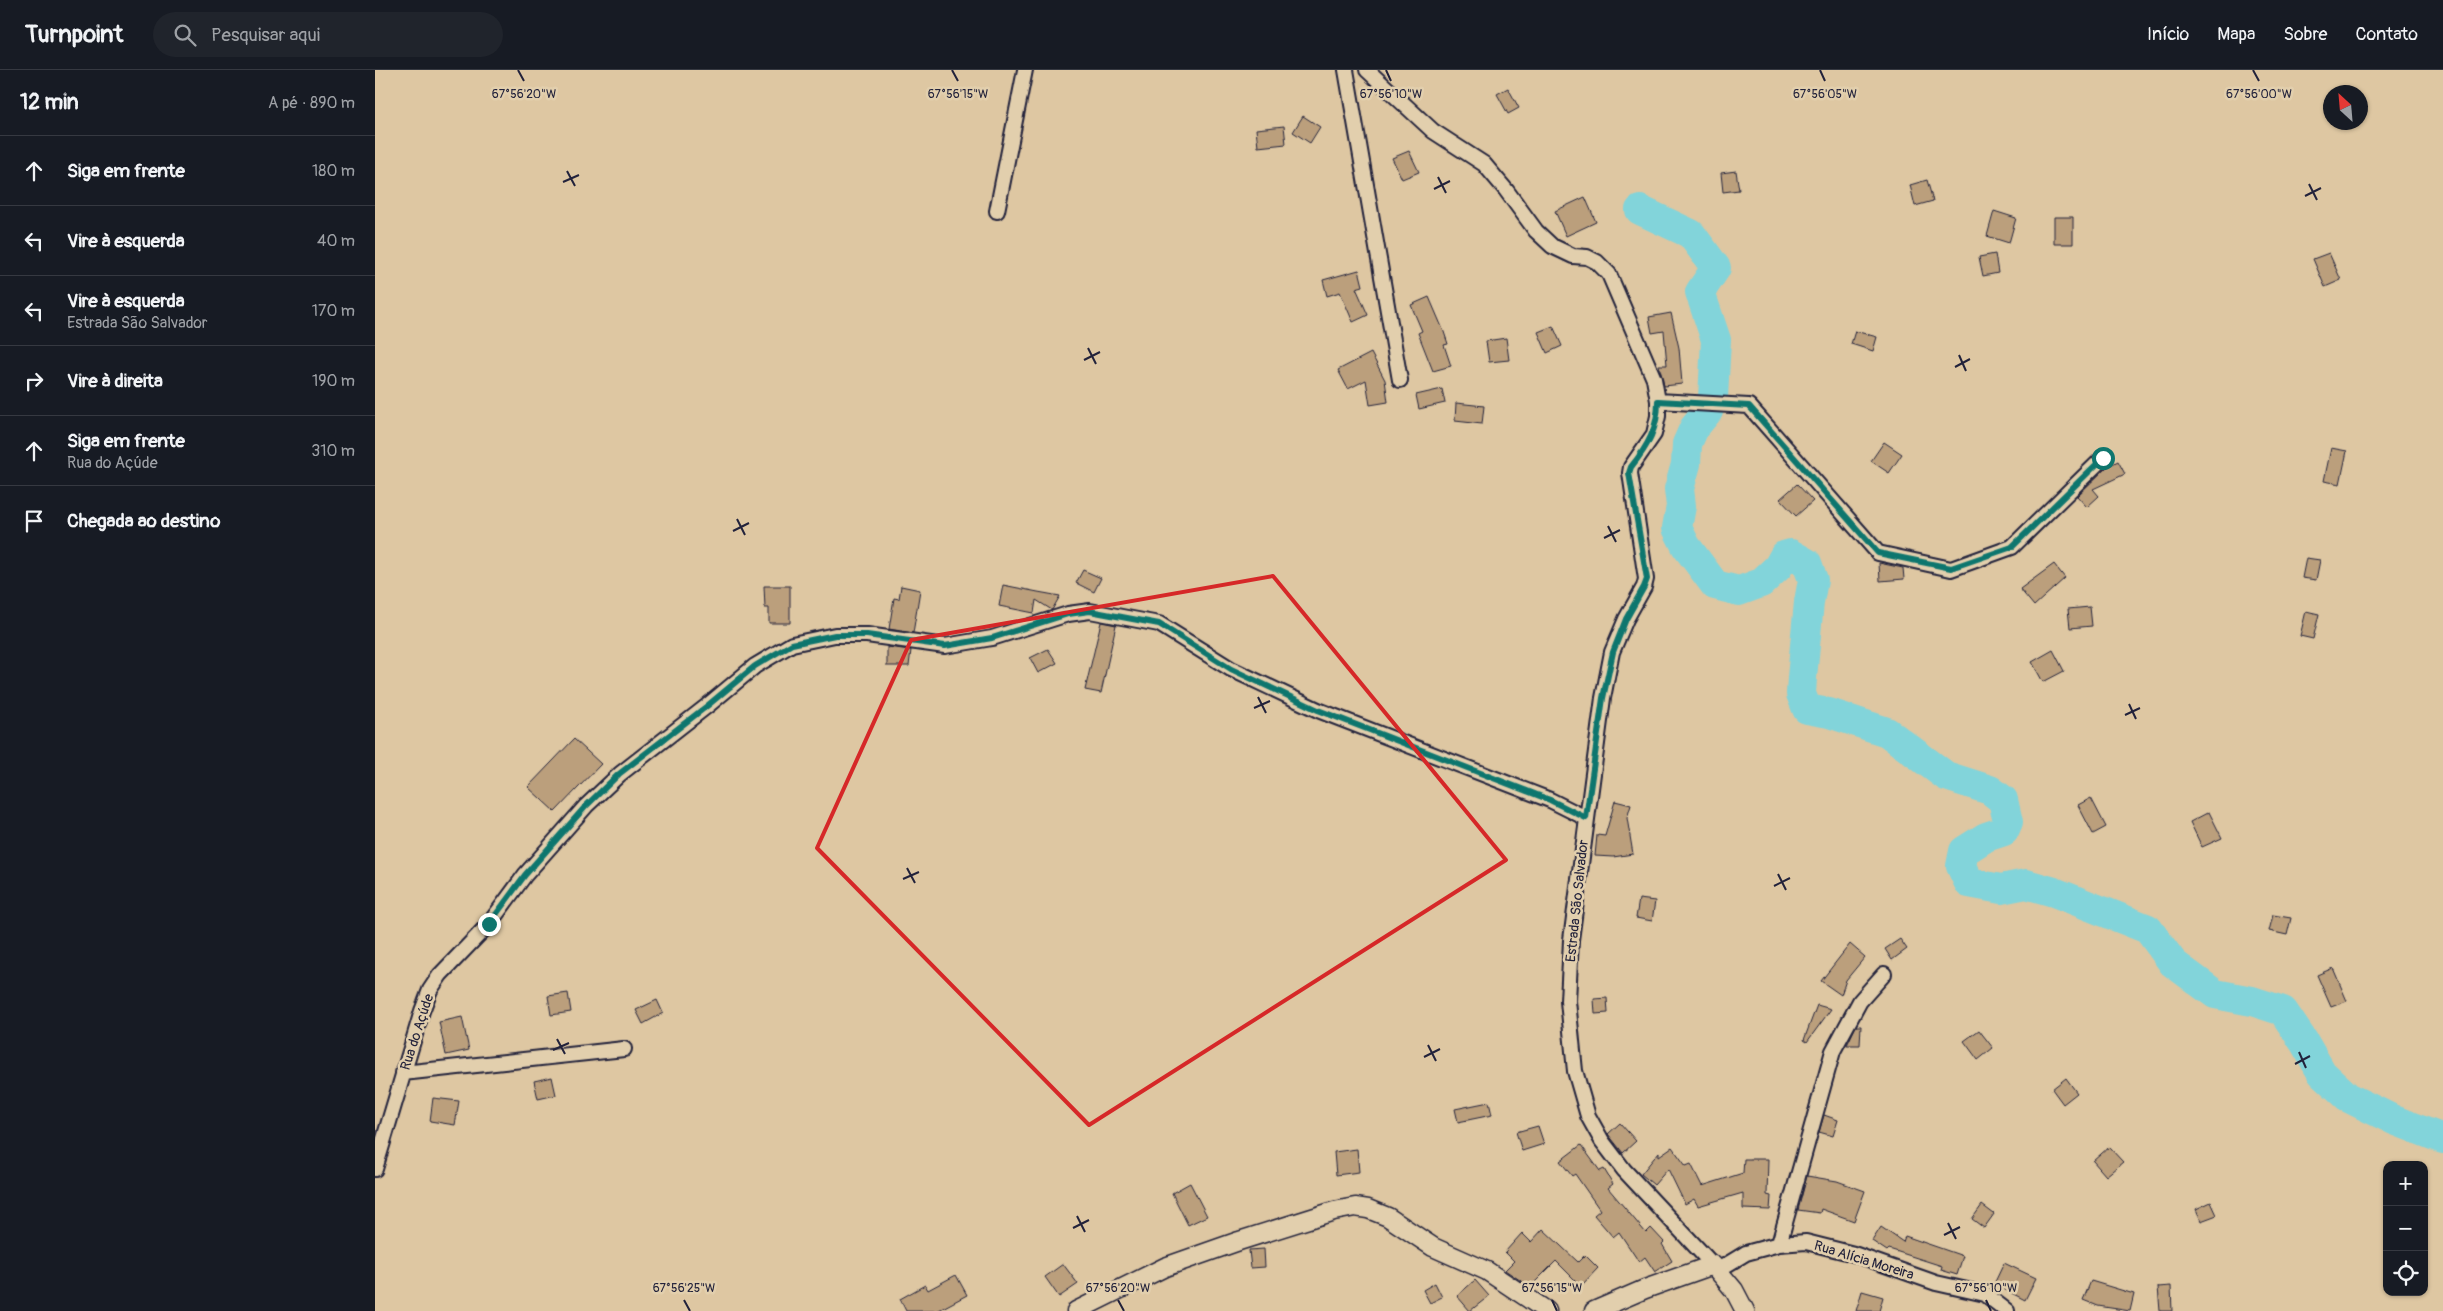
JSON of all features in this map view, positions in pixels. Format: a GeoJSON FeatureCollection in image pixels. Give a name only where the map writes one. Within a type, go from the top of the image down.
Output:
{"type":"FeatureCollection","features":[{"type":"Feature","properties":{"kind":"street"},"geometry":{"type":"LineString","coordinates":[[997,211],[1025,70]]}},
{"type":"Feature","properties":{"kind":"street"},"geometry":{"type":"LineString","coordinates":[[1346,70],[1399,380]]}},
{"type":"Feature","properties":{"kind":"street","name":"Estrada São Salvador"},"geometry":{"type":"LineString","coordinates":[[1367,70],[1433,131],[1483,164],[1506,190],[1536,231],[1552,246],[1573,256],[1587,257],[1597,262],[1609,274],[1654,380],[1658,401],[1658,416],[1654,434],[1631,467],[1629,473],[1647,579],[1626,619],[1613,652],[1603,698],[1571,940],[1568,1001],[1575,1071],[1588,1116],[1602,1141],[1624,1170],[1716,1267],[1734,1290],[1745,1311]]}},
{"type":"Feature","properties":{"kind":"street"},"geometry":{"type":"LineString","coordinates":[[1658,401],[1749,406],[1878,553],[1951,568],[2012,547],[2103,458]]}},
{"type":"Feature","properties":{"kind":"street","name":"Rua do Açúde"},"geometry":{"type":"LineString","coordinates":[[375,1168],[430,990],[440,975],[489,924],[525,875],[586,806],[619,774],[755,666],[792,644],[835,635],[867,635],[945,646],[992,638],[1068,614],[1090,611],[1159,624],[1231,669],[1318,710],[1550,800],[1586,818]]}},
{"type":"Feature","properties":{"kind":"street"},"geometry":{"type":"LineString","coordinates":[[1779,1244],[1833,1051],[1860,1001],[1884,974]]}},
{"type":"Feature","properties":{"kind":"street"},"geometry":{"type":"LineString","coordinates":[[403,1073],[625,1049]]}},
{"type":"Feature","properties":{"kind":"street"},"geometry":{"type":"LineString","coordinates":[[1076,1311],[1165,1267],[1239,1241],[1355,1207],[1369,1208],[1388,1217],[1433,1247],[1487,1271],[1547,1311]]}},
{"type":"Feature","properties":{"kind":"street","name":"Rua Alícia Moreira"},"geometry":{"type":"LineString","coordinates":[[1716,1267],[1746,1253],[1779,1244],[1806,1242],[1854,1254],[1936,1282],[1985,1294],[2007,1311]]}},
{"type":"Feature","properties":{"kind":"street"},"geometry":{"type":"LineString","coordinates":[[1594,1311],[1645,1289],[1716,1267]]}},
{"type":"Feature","properties":{"kind":"highlighted area"},"geometry":{"type":"Polygon","coordinates":[[[1273,576],[1506,860],[1089,1125],[817,848],[911,640],[1273,576]]]}},
{"type":"Feature","properties":{"kind":"building"},"geometry":{"type":"Polygon","coordinates":[[[1508,88],[1519,108],[1508,114],[1497,94],[1508,88]]]}},
{"type":"Feature","properties":{"kind":"building"},"geometry":{"type":"Polygon","coordinates":[[[1303,116],[1320,127],[1310,143],[1293,132],[1303,116]]]}},
{"type":"Feature","properties":{"kind":"building"},"geometry":{"type":"Polygon","coordinates":[[[1284,126],[1286,144],[1258,147],[1256,129],[1284,126]]]}},
{"type":"Feature","properties":{"kind":"building"},"geometry":{"type":"Polygon","coordinates":[[[1409,151],[1419,172],[1402,179],[1392,158],[1409,151]]]}},
{"type":"Feature","properties":{"kind":"building"},"geometry":{"type":"Polygon","coordinates":[[[1736,171],[1739,190],[1723,192],[1721,173],[1736,171]]]}},
{"type":"Feature","properties":{"kind":"building"},"geometry":{"type":"Polygon","coordinates":[[[1927,180],[1933,201],[1915,206],[1910,185],[1927,180]]]}},
{"type":"Feature","properties":{"kind":"building"},"geometry":{"type":"Polygon","coordinates":[[[1585,197],[1596,222],[1566,236],[1555,211],[1585,197]]]}},
{"type":"Feature","properties":{"kind":"building"},"geometry":{"type":"Polygon","coordinates":[[[1994,211],[2016,218],[2009,243],[1987,236],[1994,211]]]}},
{"type":"Feature","properties":{"kind":"building"},"geometry":{"type":"Polygon","coordinates":[[[2054,217],[2073,217],[2073,244],[2054,244],[2054,217]]]}},
{"type":"Feature","properties":{"kind":"building"},"geometry":{"type":"Polygon","coordinates":[[[2329,253],[2341,280],[2325,287],[2313,259],[2329,253]]]}},
{"type":"Feature","properties":{"kind":"building"},"geometry":{"type":"Polygon","coordinates":[[[1995,254],[1998,273],[1983,276],[1979,257],[1995,254]]]}},
{"type":"Feature","properties":{"kind":"building"},"geometry":{"type":"Polygon","coordinates":[[[1359,270],[1363,286],[1356,288],[1368,315],[1353,322],[1340,292],[1327,296],[1323,280],[1359,270]]]}},
{"type":"Feature","properties":{"kind":"building"},"geometry":{"type":"Polygon","coordinates":[[[1429,297],[1448,344],[1444,345],[1451,366],[1433,371],[1418,333],[1422,331],[1411,305],[1429,297]]]}},
{"type":"Feature","properties":{"kind":"building"},"geometry":{"type":"Polygon","coordinates":[[[1671,313],[1679,348],[1682,384],[1664,386],[1659,365],[1667,365],[1664,331],[1652,333],[1649,317],[1671,313]]]}},
{"type":"Feature","properties":{"kind":"building"},"geometry":{"type":"Polygon","coordinates":[[[1553,326],[1562,346],[1547,353],[1538,332],[1553,326]]]}},
{"type":"Feature","properties":{"kind":"building"},"geometry":{"type":"Polygon","coordinates":[[[1855,331],[1877,337],[1873,351],[1851,344],[1855,331]]]}},
{"type":"Feature","properties":{"kind":"building"},"geometry":{"type":"Polygon","coordinates":[[[1506,338],[1509,360],[1489,362],[1486,341],[1506,338]]]}},
{"type":"Feature","properties":{"kind":"building"},"geometry":{"type":"Polygon","coordinates":[[[1371,353],[1385,380],[1388,402],[1370,405],[1366,380],[1348,389],[1338,370],[1371,353]]]}},
{"type":"Feature","properties":{"kind":"building"},"geometry":{"type":"Polygon","coordinates":[[[1442,389],[1445,403],[1419,409],[1416,395],[1442,389]]]}},
{"type":"Feature","properties":{"kind":"building"},"geometry":{"type":"Polygon","coordinates":[[[1456,403],[1484,406],[1482,424],[1455,421],[1456,403]]]}},
{"type":"Feature","properties":{"kind":"building"},"geometry":{"type":"Polygon","coordinates":[[[1884,442],[1902,454],[1889,473],[1871,461],[1884,442]]]}},
{"type":"Feature","properties":{"kind":"building"},"geometry":{"type":"Polygon","coordinates":[[[2331,448],[2347,451],[2340,484],[2324,481],[2331,448]]]}},
{"type":"Feature","properties":{"kind":"building"},"geometry":{"type":"Polygon","coordinates":[[[2118,461],[2125,474],[2093,489],[2099,496],[2087,507],[2077,496],[2107,467],[2118,461]]]}},
{"type":"Feature","properties":{"kind":"building"},"geometry":{"type":"Polygon","coordinates":[[[1797,484],[1813,501],[1796,516],[1780,499],[1797,484]]]}},
{"type":"Feature","properties":{"kind":"building"},"geometry":{"type":"Polygon","coordinates":[[[2306,558],[2320,560],[2316,580],[2302,578],[2306,558]]]}},
{"type":"Feature","properties":{"kind":"building"},"geometry":{"type":"Polygon","coordinates":[[[1879,563],[1903,568],[1904,579],[1880,581],[1879,563]]]}},
{"type":"Feature","properties":{"kind":"building"},"geometry":{"type":"Polygon","coordinates":[[[2054,564],[2065,578],[2034,606],[2020,589],[2054,564]]]}},
{"type":"Feature","properties":{"kind":"building"},"geometry":{"type":"Polygon","coordinates":[[[1083,570],[1101,578],[1094,592],[1076,583],[1083,570]]]}},
{"type":"Feature","properties":{"kind":"building"},"geometry":{"type":"Polygon","coordinates":[[[1003,585],[1060,596],[1052,610],[1036,600],[1034,613],[999,606],[1003,585]]]}},
{"type":"Feature","properties":{"kind":"building"},"geometry":{"type":"Polygon","coordinates":[[[764,586],[790,586],[790,623],[769,623],[769,608],[765,608],[764,586]]]}},
{"type":"Feature","properties":{"kind":"building"},"geometry":{"type":"Polygon","coordinates":[[[901,586],[920,590],[913,633],[889,629],[894,598],[899,599],[901,586]]]}},
{"type":"Feature","properties":{"kind":"building"},"geometry":{"type":"Polygon","coordinates":[[[2090,607],[2092,626],[2070,628],[2068,609],[2090,607]]]}},
{"type":"Feature","properties":{"kind":"building"},"geometry":{"type":"Polygon","coordinates":[[[2306,611],[2319,614],[2313,639],[2300,636],[2306,611]]]}},
{"type":"Feature","properties":{"kind":"building"},"geometry":{"type":"Polygon","coordinates":[[[1101,622],[1116,625],[1101,693],[1085,690],[1101,622]]]}},
{"type":"Feature","properties":{"kind":"building"},"geometry":{"type":"Polygon","coordinates":[[[887,647],[911,650],[909,666],[887,666],[887,647]]]}},
{"type":"Feature","properties":{"kind":"building"},"geometry":{"type":"Polygon","coordinates":[[[1048,649],[1057,663],[1038,673],[1030,658],[1048,649]]]}},
{"type":"Feature","properties":{"kind":"building"},"geometry":{"type":"Polygon","coordinates":[[[2053,650],[2064,671],[2043,682],[2032,662],[2053,650]]]}},
{"type":"Feature","properties":{"kind":"building"},"geometry":{"type":"Polygon","coordinates":[[[574,739],[601,764],[555,812],[528,787],[574,739]]]}},
{"type":"Feature","properties":{"kind":"building"},"geometry":{"type":"Polygon","coordinates":[[[2091,798],[2106,827],[2093,834],[2078,805],[2091,798]]]}},
{"type":"Feature","properties":{"kind":"building"},"geometry":{"type":"Polygon","coordinates":[[[1615,801],[1631,805],[1627,818],[1633,854],[1613,857],[1595,856],[1597,835],[1605,836],[1615,801]]]}},
{"type":"Feature","properties":{"kind":"building"},"geometry":{"type":"Polygon","coordinates":[[[2209,812],[2222,838],[2202,847],[2190,822],[2209,812]]]}},
{"type":"Feature","properties":{"kind":"building"},"geometry":{"type":"Polygon","coordinates":[[[1639,899],[1655,901],[1652,921],[1636,918],[1639,899]]]}},
{"type":"Feature","properties":{"kind":"building"},"geometry":{"type":"Polygon","coordinates":[[[2273,915],[2291,918],[2287,935],[2269,931],[2273,915]]]}},
{"type":"Feature","properties":{"kind":"building"},"geometry":{"type":"Polygon","coordinates":[[[1900,939],[1907,949],[1892,960],[1885,949],[1900,939]]]}},
{"type":"Feature","properties":{"kind":"building"},"geometry":{"type":"Polygon","coordinates":[[[1850,944],[1865,957],[1846,980],[1841,995],[1821,981],[1850,944]]]}},
{"type":"Feature","properties":{"kind":"building"},"geometry":{"type":"Polygon","coordinates":[[[2333,968],[2347,1001],[2331,1007],[2317,975],[2333,968]]]}},
{"type":"Feature","properties":{"kind":"building"},"geometry":{"type":"Polygon","coordinates":[[[568,993],[571,1012],[551,1015],[548,996],[568,993]]]}},
{"type":"Feature","properties":{"kind":"building"},"geometry":{"type":"Polygon","coordinates":[[[1607,998],[1608,1013],[1595,1014],[1594,999],[1607,998]]]}},
{"type":"Feature","properties":{"kind":"building"},"geometry":{"type":"Polygon","coordinates":[[[657,1000],[663,1013],[643,1024],[636,1010],[657,1000]]]}},
{"type":"Feature","properties":{"kind":"building"},"geometry":{"type":"Polygon","coordinates":[[[1817,1005],[1831,1009],[1807,1042],[1804,1040],[1817,1005]]]}},
{"type":"Feature","properties":{"kind":"building"},"geometry":{"type":"Polygon","coordinates":[[[462,1017],[469,1050],[446,1055],[439,1022],[462,1017]]]}},
{"type":"Feature","properties":{"kind":"building"},"geometry":{"type":"Polygon","coordinates":[[[1856,1026],[1861,1026],[1860,1045],[1847,1045],[1856,1026]]]}},
{"type":"Feature","properties":{"kind":"building"},"geometry":{"type":"Polygon","coordinates":[[[1979,1030],[1993,1048],[1978,1060],[1964,1041],[1979,1030]]]}},
{"type":"Feature","properties":{"kind":"building"},"geometry":{"type":"Polygon","coordinates":[[[552,1077],[556,1095],[538,1099],[534,1081],[552,1077]]]}},
{"type":"Feature","properties":{"kind":"building"},"geometry":{"type":"Polygon","coordinates":[[[2066,1078],[2077,1093],[2063,1104],[2052,1089],[2066,1078]]]}},
{"type":"Feature","properties":{"kind":"building"},"geometry":{"type":"Polygon","coordinates":[[[433,1098],[459,1101],[455,1125],[430,1121],[433,1098]]]}},
{"type":"Feature","properties":{"kind":"building"},"geometry":{"type":"Polygon","coordinates":[[[1489,1102],[1492,1115],[1458,1122],[1455,1109],[1489,1102]]]}},
{"type":"Feature","properties":{"kind":"building"},"geometry":{"type":"Polygon","coordinates":[[[1824,1115],[1838,1120],[1833,1136],[1819,1132],[1824,1115]]]}},
{"type":"Feature","properties":{"kind":"building"},"geometry":{"type":"Polygon","coordinates":[[[1620,1123],[1636,1141],[1623,1153],[1608,1134],[1620,1123]]]}},
{"type":"Feature","properties":{"kind":"building"},"geometry":{"type":"Polygon","coordinates":[[[1538,1126],[1544,1144],[1522,1151],[1516,1132],[1538,1126]]]}},
{"type":"Feature","properties":{"kind":"building"},"geometry":{"type":"Polygon","coordinates":[[[1581,1145],[1600,1171],[1604,1169],[1613,1184],[1608,1188],[1646,1233],[1651,1228],[1664,1242],[1662,1244],[1672,1261],[1655,1272],[1645,1257],[1639,1262],[1619,1232],[1613,1237],[1594,1215],[1600,1210],[1575,1174],[1572,1176],[1560,1161],[1581,1145]]]}},
{"type":"Feature","properties":{"kind":"building"},"geometry":{"type":"Polygon","coordinates":[[[1672,1147],[1686,1166],[1691,1164],[1702,1186],[1743,1173],[1744,1159],[1768,1159],[1767,1195],[1771,1196],[1770,1210],[1743,1209],[1743,1193],[1698,1206],[1694,1199],[1685,1204],[1668,1169],[1654,1185],[1641,1174],[1659,1152],[1659,1156],[1672,1147]]]}},
{"type":"Feature","properties":{"kind":"building"},"geometry":{"type":"Polygon","coordinates":[[[2109,1147],[2123,1162],[2106,1176],[2093,1161],[2109,1147]]]}},
{"type":"Feature","properties":{"kind":"building"},"geometry":{"type":"Polygon","coordinates":[[[1357,1149],[1359,1172],[1336,1175],[1334,1152],[1357,1149]]]}},
{"type":"Feature","properties":{"kind":"building"},"geometry":{"type":"Polygon","coordinates":[[[1807,1176],[1837,1181],[1865,1191],[1854,1221],[1821,1209],[1820,1213],[1798,1210],[1807,1176]]]}},
{"type":"Feature","properties":{"kind":"building"},"geometry":{"type":"Polygon","coordinates":[[[1190,1183],[1207,1216],[1188,1225],[1172,1193],[1190,1183]]]}},
{"type":"Feature","properties":{"kind":"building"},"geometry":{"type":"Polygon","coordinates":[[[2211,1202],[2217,1215],[2201,1221],[2196,1209],[2211,1202]]]}},
{"type":"Feature","properties":{"kind":"building"},"geometry":{"type":"Polygon","coordinates":[[[1982,1205],[1994,1214],[1984,1228],[1972,1219],[1982,1205]]]}},
{"type":"Feature","properties":{"kind":"building"},"geometry":{"type":"Polygon","coordinates":[[[1881,1227],[1903,1242],[1905,1236],[1963,1256],[1957,1275],[1941,1270],[1942,1266],[1889,1249],[1887,1251],[1872,1241],[1881,1227]]]}},
{"type":"Feature","properties":{"kind":"building"},"geometry":{"type":"Polygon","coordinates":[[[1543,1229],[1578,1262],[1585,1255],[1598,1268],[1581,1286],[1556,1261],[1530,1287],[1505,1270],[1514,1261],[1505,1252],[1522,1233],[1531,1242],[1543,1229]]]}},
{"type":"Feature","properties":{"kind":"building"},"geometry":{"type":"Polygon","coordinates":[[[1264,1249],[1265,1267],[1251,1268],[1249,1250],[1264,1249]]]}},
{"type":"Feature","properties":{"kind":"building"},"geometry":{"type":"Polygon","coordinates":[[[2004,1263],[2036,1278],[2025,1300],[1994,1284],[2004,1263]]]}},
{"type":"Feature","properties":{"kind":"building"},"geometry":{"type":"Polygon","coordinates":[[[1063,1264],[1078,1284],[1059,1297],[1045,1277],[1063,1264]]]}},
{"type":"Feature","properties":{"kind":"building"},"geometry":{"type":"Polygon","coordinates":[[[956,1275],[967,1295],[937,1311],[906,1311],[900,1299],[925,1285],[928,1290],[956,1275]]]}},
{"type":"Feature","properties":{"kind":"building"},"geometry":{"type":"Polygon","coordinates":[[[1475,1280],[1489,1296],[1470,1311],[1457,1296],[1475,1280]]]}},
{"type":"Feature","properties":{"kind":"building"},"geometry":{"type":"Polygon","coordinates":[[[2091,1281],[2134,1294],[2130,1311],[2098,1306],[2083,1300],[2091,1281]]]}},
{"type":"Feature","properties":{"kind":"building"},"geometry":{"type":"Polygon","coordinates":[[[1435,1283],[1442,1297],[1430,1303],[1423,1290],[1435,1283]]]}},
{"type":"Feature","properties":{"kind":"building"},"geometry":{"type":"Polygon","coordinates":[[[2171,1286],[2172,1311],[2160,1311],[2158,1287],[2171,1286]]]}},
{"type":"Feature","properties":{"kind":"building"},"geometry":{"type":"Polygon","coordinates":[[[1862,1291],[1883,1297],[1879,1311],[1856,1311],[1862,1291]]]}},
{"type":"Feature","properties":{"kind":"waterway"},"geometry":{"type":"LineString","coordinates":[[1640,210],[1691,234],[1716,268],[1700,292],[1716,340],[1713,398],[1708,411],[1694,428],[1687,444],[1686,464],[1679,489],[1681,506],[1677,528],[1686,546],[1715,585],[1739,591],[1761,583],[1778,567],[1784,556],[1791,554],[1807,563],[1813,580],[1809,602],[1801,694],[1807,709],[1829,713],[1887,732],[1946,776],[1990,790],[2003,800],[2008,822],[2004,831],[1986,837],[1964,851],[1961,866],[1969,883],[2001,889],[2026,884],[2054,892],[2148,929],[2173,963],[2215,994],[2252,1001],[2283,1011],[2322,1073],[2349,1098],[2394,1120],[2443,1139]]}},
{"type":"Feature","properties":{"kind":"route"},"geometry":{"type":"LineString","coordinates":[[489,924],[525,875],[586,806],[619,774],[755,666],[792,644],[835,635],[867,635],[945,646],[992,638],[1068,614],[1090,611],[1159,624],[1231,669],[1318,710],[1550,800],[1586,818],[1603,698],[1613,652],[1626,619],[1647,579],[1629,473],[1631,467],[1642,454],[1654,434],[1658,416],[1658,401],[1749,406],[1878,553],[1951,568],[2012,547],[2103,458]]}}]}
